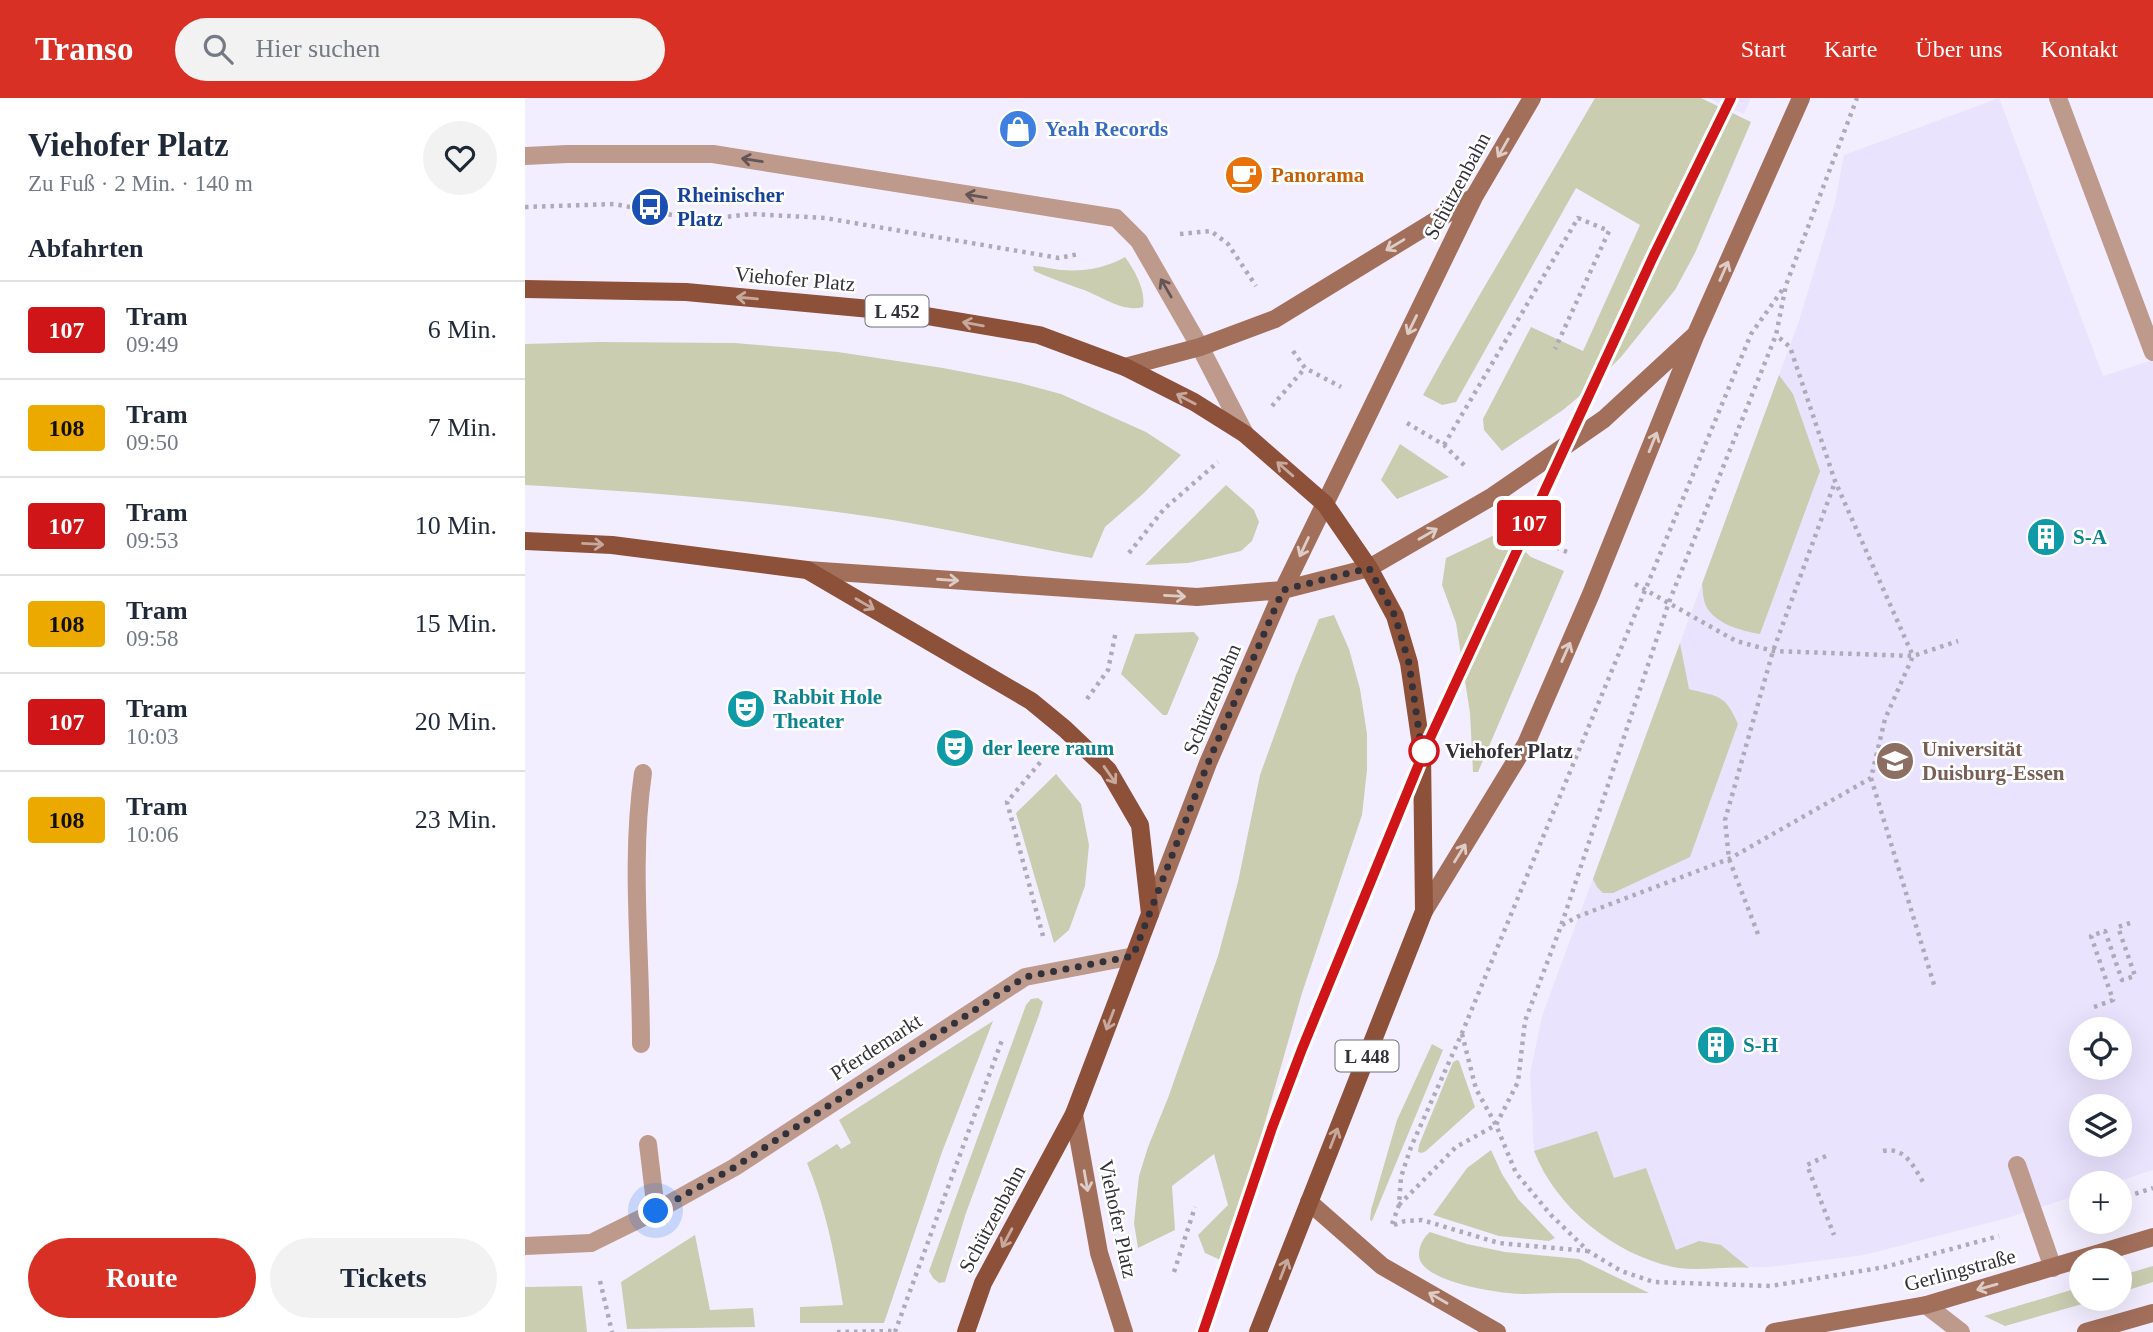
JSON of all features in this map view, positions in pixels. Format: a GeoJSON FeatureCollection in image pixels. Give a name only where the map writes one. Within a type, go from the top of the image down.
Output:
{"type":"FeatureCollection","features":[{"type":"Feature","properties":{"kind":"main road","name":"Schützenbahn"},"geometry":{"type":"LineString","coordinates":[[966,1332],[983,1283],[1075,1114],[1208,763],[1283,590],[1474,197],[1532,98]]}},
{"type":"Feature","properties":{"kind":"main road","name":"L 448"},"geometry":{"type":"LineString","coordinates":[[1258,1332],[1424,911],[1526,744],[1591,594],[1696,334],[1801,98]]}},
{"type":"Feature","properties":{"kind":"main road"},"geometry":{"type":"LineString","coordinates":[[1125,367],[1200,347],[1275,319],[1474,197]]}},
{"type":"Feature","properties":{"kind":"main road","name":"Viehofer Platz"},"geometry":{"type":"LineString","coordinates":[[525,289],[686,292],[903,312],[1038,335],[1125,367],[1194,402],[1245,434],[1325,503],[1369,568],[1395,616],[1409,663],[1422,752],[1424,911]]}},
{"type":"Feature","properties":{"kind":"main road","name":"L 448"},"geometry":{"type":"LineString","coordinates":[[1283,590],[1369,568],[1493,496],[1604,419],[1696,334]]}},
{"type":"Feature","properties":{"kind":"main road"},"geometry":{"type":"LineString","coordinates":[[525,541],[613,545],[807,570],[1197,597],[1283,590]]}},
{"type":"Feature","properties":{"kind":"main road"},"geometry":{"type":"LineString","coordinates":[[807,570],[1031,701],[1108,770],[1140,825],[1150,914]]}},
{"type":"Feature","properties":{"kind":"main road","name":"Viehofer Platz"},"geometry":{"type":"LineString","coordinates":[[1075,1114],[1099,1253],[1123,1332]]}},
{"type":"Feature","properties":{"kind":"main road"},"geometry":{"type":"LineString","coordinates":[[1309,1202],[1382,1266],[1497,1332]]}},
{"type":"Feature","properties":{"kind":"main road","name":"Gerlingstraße"},"geometry":{"type":"LineString","coordinates":[[1775,1332],[1926,1305],[2153,1237]]}},
{"type":"Feature","properties":{"kind":"main road"},"geometry":{"type":"LineString","coordinates":[[2086,1332],[2153,1312]]}},
{"type":"Feature","properties":{"kind":"street"},"geometry":{"type":"LineString","coordinates":[[2058,98],[2153,352]]}},
{"type":"Feature","properties":{"kind":"street","name":"Viehofer Platz"},"geometry":{"type":"LineString","coordinates":[[525,156],[713,154],[1116,218],[1139,241],[1200,347],[1245,434]]}},
{"type":"Feature","properties":{"kind":"street"},"geometry":{"type":"LineString","coordinates":[[641,1044],[636,851],[643,773]]}},
{"type":"Feature","properties":{"kind":"street","name":"Pferdemarkt"},"geometry":{"type":"LineString","coordinates":[[525,1246],[591,1243],[656,1211],[735,1167],[1025,977],[1133,956]]}},
{"type":"Feature","properties":{"kind":"street"},"geometry":{"type":"LineString","coordinates":[[648,1144],[656,1211]]}},
{"type":"Feature","properties":{"kind":"street"},"geometry":{"type":"LineString","coordinates":[[2017,1165],[2053,1268]]}},
{"type":"Feature","properties":{"kind":"street"},"geometry":{"type":"LineString","coordinates":[[1926,1305],[1961,1332]]}},
{"type":"Feature","properties":{"kind":"path"},"geometry":{"type":"LineString","coordinates":[[1786,285],[1751,334],[1462,1032],[1411,1147],[1401,1177],[1399,1205],[1456,1147],[1496,1125],[1518,1082],[1525,1021],[1561,926],[1669,602],[1776,335],[1786,285],[1857,98]]}},
{"type":"Feature","properties":{"kind":"path"},"geometry":{"type":"LineString","coordinates":[[525,207],[614,204],[672,215],[825,218],[1059,258],[1081,253]]}},
{"type":"Feature","properties":{"kind":"path"},"geometry":{"type":"LineString","coordinates":[[1444,445],[1579,218],[1609,232],[1555,349]]}},
{"type":"Feature","properties":{"kind":"path"},"geometry":{"type":"LineString","coordinates":[[1174,235],[1211,230],[1228,244],[1258,291]]}},
{"type":"Feature","properties":{"kind":"path"},"geometry":{"type":"LineString","coordinates":[[1776,335],[1790,347],[1835,481],[1913,656],[1885,719],[1871,778],[1935,988]]}},
{"type":"Feature","properties":{"kind":"path"},"geometry":{"type":"LineString","coordinates":[[1291,348],[1305,368],[1339,386]]}},
{"type":"Feature","properties":{"kind":"path"},"geometry":{"type":"LineString","coordinates":[[1283,395],[1305,368]]}},
{"type":"Feature","properties":{"kind":"path"},"geometry":{"type":"LineString","coordinates":[[1406,422],[1444,445],[1469,470]]}},
{"type":"Feature","properties":{"kind":"path"},"geometry":{"type":"LineString","coordinates":[[1128,564],[1129,553],[1164,509],[1209,471]]}},
{"type":"Feature","properties":{"kind":"path"},"geometry":{"type":"LineString","coordinates":[[1758,934],[1730,859],[1725,820],[1773,651],[1835,481]]}},
{"type":"Feature","properties":{"kind":"path"},"geometry":{"type":"LineString","coordinates":[[1518,519],[1541,541],[1574,555]]}},
{"type":"Feature","properties":{"kind":"path"},"geometry":{"type":"LineString","coordinates":[[1646,590],[1736,640],[1773,651],[1913,656],[1958,640]]}},
{"type":"Feature","properties":{"kind":"path"},"geometry":{"type":"LineString","coordinates":[[1108,670],[1116,632]]}},
{"type":"Feature","properties":{"kind":"path"},"geometry":{"type":"LineString","coordinates":[[837,1332],[895,1331],[1025,977],[1044,943],[1007,802],[1043,759]]}},
{"type":"Feature","properties":{"kind":"path"},"geometry":{"type":"LineString","coordinates":[[1561,926],[1588,913],[1730,859],[1871,778]]}},
{"type":"Feature","properties":{"kind":"path"},"geometry":{"type":"LineString","coordinates":[[2094,1007],[2113,1000],[2091,936],[2105,932],[2122,980],[2135,976],[2118,927],[2130,923]]}},
{"type":"Feature","properties":{"kind":"path"},"geometry":{"type":"LineString","coordinates":[[1462,1032],[1476,1089],[1496,1125],[1516,1173],[1551,1215],[1588,1251],[1622,1270],[1654,1282],[1771,1286],[1885,1267],[2038,1225]]}},
{"type":"Feature","properties":{"kind":"path"},"geometry":{"type":"LineString","coordinates":[[1883,1151],[1892,1149],[1906,1155],[1925,1185]]}},
{"type":"Feature","properties":{"kind":"path"},"geometry":{"type":"LineString","coordinates":[[1826,1156],[1807,1165],[1834,1235]]}},
{"type":"Feature","properties":{"kind":"path"},"geometry":{"type":"LineString","coordinates":[[2132,1195],[2153,1188]]}},
{"type":"Feature","properties":{"kind":"path"},"geometry":{"type":"LineString","coordinates":[[1174,1272],[1195,1207]]}},
{"type":"Feature","properties":{"kind":"path"},"geometry":{"type":"LineString","coordinates":[[1391,1227],[1405,1220],[1422,1220],[1499,1243],[1588,1251]]}},
{"type":"Feature","properties":{"kind":"path"},"geometry":{"type":"LineString","coordinates":[[591,1243],[612,1332]]}},
{"type":"Feature","properties":{"kind":"shaded area"},"geometry":{"type":"Polygon","coordinates":[[[1708,98],[1751,98],[1744,114],[1708,98]]]}},
{"type":"Feature","properties":{"kind":"shaded area","name":"Universität Duisburg-Essen"},"geometry":{"type":"Polygon","coordinates":[[[1999,98],[2103,376],[2153,360],[2153,1170],[2132,1177],[2132,1171],[2069,1171],[2069,1198],[2007,1218],[1864,1255],[1771,1267],[1674,1267],[1634,1254],[1611,1241],[1570,1208],[1544,1173],[1534,1151],[1530,1074],[1542,1016],[1799,321],[1835,202],[1844,155],[1999,98]]]}},
{"type":"Feature","properties":{"kind":"green space"},"geometry":{"type":"Polygon","coordinates":[[[1595,98],[1701,98],[1751,122],[1695,253],[1675,290],[1621,357],[1593,385],[1563,410],[1502,451],[1484,430],[1483,419],[1531,327],[1583,351],[1640,225],[1576,188],[1456,402],[1442,405],[1423,395],[1595,98]]]}},
{"type":"Feature","properties":{"kind":"green space"},"geometry":{"type":"Polygon","coordinates":[[[1125,257],[1141,287],[1143,307],[1119,306],[1034,271],[1033,266],[1086,270],[1125,257]]]}},
{"type":"Feature","properties":{"kind":"green space"},"geometry":{"type":"Polygon","coordinates":[[[735,343],[838,352],[943,368],[1061,394],[1146,432],[1181,455],[1144,493],[1105,527],[1092,558],[901,521],[830,511],[699,497],[525,485],[525,344],[735,343]]]}},
{"type":"Feature","properties":{"kind":"green space"},"geometry":{"type":"Polygon","coordinates":[[[1779,375],[1793,394],[1820,471],[1760,634],[1737,629],[1716,618],[1705,604],[1702,584],[1779,375]]]}},
{"type":"Feature","properties":{"kind":"green space"},"geometry":{"type":"Polygon","coordinates":[[[1400,444],[1449,477],[1397,499],[1381,480],[1400,444]]]}},
{"type":"Feature","properties":{"kind":"green space"},"geometry":{"type":"Polygon","coordinates":[[[1226,485],[1254,510],[1259,522],[1252,541],[1241,551],[1207,559],[1188,563],[1145,565],[1226,485]]]}},
{"type":"Feature","properties":{"kind":"green space"},"geometry":{"type":"Polygon","coordinates":[[[1503,531],[1531,557],[1564,571],[1478,772],[1473,772],[1470,713],[1456,623],[1442,585],[1446,558],[1503,531]]]}},
{"type":"Feature","properties":{"kind":"green space"},"geometry":{"type":"Polygon","coordinates":[[[1334,615],[1349,649],[1360,689],[1367,734],[1367,770],[1362,815],[1302,993],[1225,1262],[1205,1253],[1198,1235],[1228,1205],[1214,1154],[1172,1186],[1175,1230],[1138,1248],[1134,1223],[1139,1176],[1218,956],[1238,882],[1260,775],[1319,619],[1334,615]]]}},
{"type":"Feature","properties":{"kind":"green space"},"geometry":{"type":"Polygon","coordinates":[[[1194,632],[1199,638],[1167,715],[1163,715],[1121,674],[1135,634],[1194,632]]]}},
{"type":"Feature","properties":{"kind":"green space"},"geometry":{"type":"Polygon","coordinates":[[[1680,643],[1689,689],[1720,698],[1729,707],[1738,724],[1690,857],[1613,893],[1603,893],[1593,879],[1680,643]]]}},
{"type":"Feature","properties":{"kind":"green space"},"geometry":{"type":"Polygon","coordinates":[[[1056,774],[1081,804],[1089,845],[1085,886],[1069,930],[1054,943],[1016,813],[1056,774]]]}},
{"type":"Feature","properties":{"kind":"green space"},"geometry":{"type":"Polygon","coordinates":[[[1038,998],[1043,1002],[1039,1015],[966,1213],[945,1282],[939,1283],[929,1271],[1026,1005],[1031,999],[1038,998]]]}},
{"type":"Feature","properties":{"kind":"green space"},"geometry":{"type":"Polygon","coordinates":[[[993,1021],[942,1152],[884,1323],[800,1323],[800,1307],[843,1305],[829,1233],[807,1163],[837,1144],[841,1149],[851,1143],[839,1120],[993,1021]]]}},
{"type":"Feature","properties":{"kind":"green space"},"geometry":{"type":"Polygon","coordinates":[[[1432,1044],[1443,1050],[1372,1221],[1371,1210],[1397,1120],[1432,1044]]]}},
{"type":"Feature","properties":{"kind":"green space"},"geometry":{"type":"Polygon","coordinates":[[[1457,1060],[1475,1107],[1426,1151],[1418,1152],[1453,1062],[1457,1060]]]}},
{"type":"Feature","properties":{"kind":"green space"},"geometry":{"type":"Polygon","coordinates":[[[1597,1131],[1614,1178],[1646,1168],[1676,1250],[1699,1241],[1721,1245],[1749,1268],[1673,1267],[1629,1251],[1590,1226],[1557,1191],[1534,1151],[1597,1131]]]}},
{"type":"Feature","properties":{"kind":"green space"},"geometry":{"type":"Polygon","coordinates":[[[1491,1150],[1518,1199],[1555,1238],[1549,1241],[1499,1236],[1433,1215],[1467,1168],[1491,1150]]]}},
{"type":"Feature","properties":{"kind":"green space"},"geometry":{"type":"Polygon","coordinates":[[[1430,1232],[1505,1252],[1579,1259],[1649,1293],[1514,1294],[1456,1283],[1430,1271],[1422,1264],[1420,1248],[1430,1232]]]}},
{"type":"Feature","properties":{"kind":"green space"},"geometry":{"type":"Polygon","coordinates":[[[695,1235],[710,1310],[753,1308],[755,1327],[627,1329],[621,1282],[695,1235]]]}},
{"type":"Feature","properties":{"kind":"green space"},"geometry":{"type":"Polygon","coordinates":[[[2153,1266],[2153,1282],[2132,1289],[2132,1272],[2153,1266]]]}},
{"type":"Feature","properties":{"kind":"green space"},"geometry":{"type":"Polygon","coordinates":[[[582,1286],[587,1332],[525,1332],[525,1287],[582,1286]]]}},
{"type":"Feature","properties":{"kind":"green space"},"geometry":{"type":"Polygon","coordinates":[[[2069,1291],[2069,1308],[2005,1326],[1984,1316],[2069,1291]]]}},
{"type":"Feature","properties":{"kind":"tram line","name":"107"},"geometry":{"type":"LineString","coordinates":[[1203,1332],[1272,1128],[1302,1049],[1425,749],[1653,257],[1731,98]]}},
{"type":"Feature","properties":{"kind":"place","name":"Yeah Records"},"geometry":{"type":"Point","coordinates":[1018,129]}},
{"type":"Feature","properties":{"kind":"place","name":"Panorama"},"geometry":{"type":"Point","coordinates":[1244,175]}},
{"type":"Feature","properties":{"kind":"place","name":"Rheinischer Platz"},"geometry":{"type":"Point","coordinates":[650,207]}},
{"type":"Feature","properties":{"kind":"place","name":"S-A"},"geometry":{"type":"Point","coordinates":[2046,537]}},
{"type":"Feature","properties":{"kind":"place","name":"Rabbit Hole Theater"},"geometry":{"type":"Point","coordinates":[746,709]}},
{"type":"Feature","properties":{"kind":"place","name":"der leere raum"},"geometry":{"type":"Point","coordinates":[955,748]}},
{"type":"Feature","properties":{"kind":"place","name":"Viehofer Platz"},"geometry":{"type":"Point","coordinates":[1424,751]}},
{"type":"Feature","properties":{"kind":"place","name":"Universität Duisburg-Essen"},"geometry":{"type":"Point","coordinates":[1895,761]}},
{"type":"Feature","properties":{"kind":"place","name":"S-H"},"geometry":{"type":"Point","coordinates":[1716,1045]}},
{"type":"Feature","properties":{"kind":"route"},"geometry":{"type":"LineString","coordinates":[[656,1211],[735,1167],[1025,977],[1133,956],[1208,763],[1283,590],[1369,568],[1395,616],[1409,663],[1422,752],[1424,751]]}}]}
